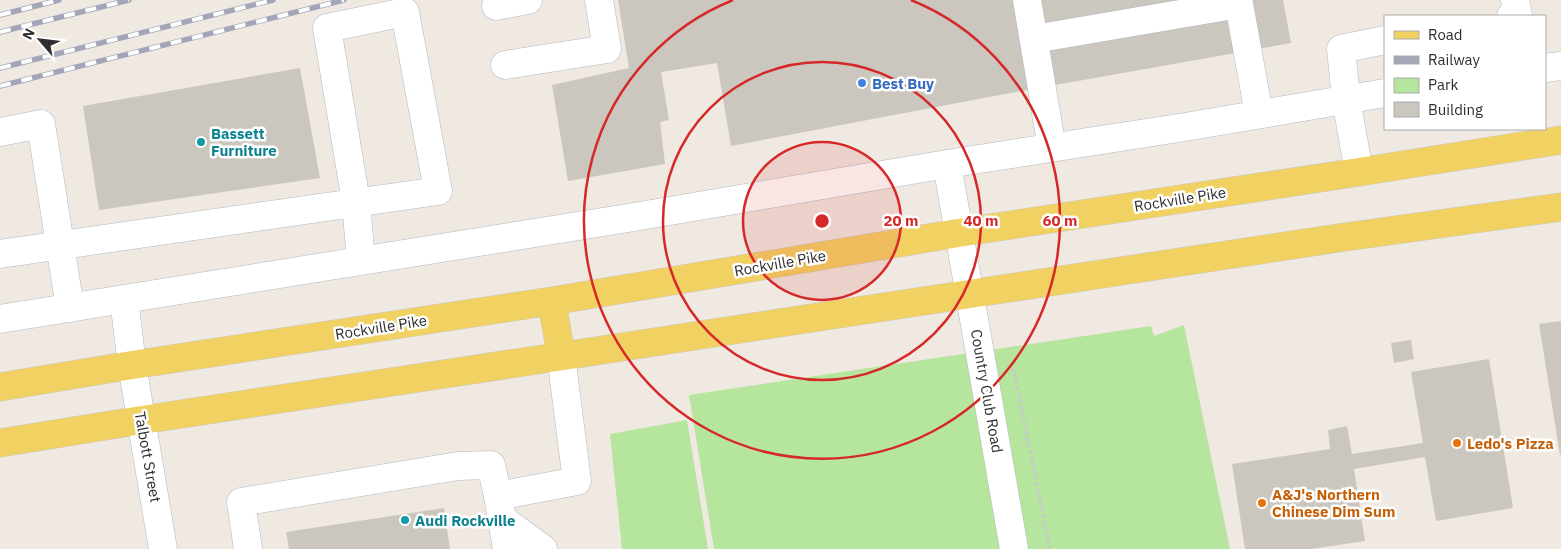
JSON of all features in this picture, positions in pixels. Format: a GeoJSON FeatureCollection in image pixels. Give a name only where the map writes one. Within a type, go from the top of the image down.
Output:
{"type":"FeatureCollection","features":[{"type":"Feature","properties":{"kind":"main road","name":"Rockville Pike"},"geometry":{"type":"LineString","coordinates":[[0,387],[552,301],[958,233],[1561,140]]}},
{"type":"Feature","properties":{"kind":"main road"},"geometry":{"type":"LineString","coordinates":[[0,443],[1338,238],[1561,207]]}},
{"type":"Feature","properties":{"kind":"main road"},"geometry":{"type":"LineString","coordinates":[[552,301],[561,356]]}},
{"type":"Feature","properties":{"kind":"street"},"geometry":{"type":"LineString","coordinates":[[496,6],[528,0]]}},
{"type":"Feature","properties":{"kind":"street"},"geometry":{"type":"LineString","coordinates":[[505,65],[607,50],[599,0]]}},
{"type":"Feature","properties":{"kind":"street"},"geometry":{"type":"LineString","coordinates":[[1027,0],[1052,148]]}},
{"type":"Feature","properties":{"kind":"street"},"geometry":{"type":"LineString","coordinates":[[1034,40],[1238,2],[1260,114]]}},
{"type":"Feature","properties":{"kind":"street"},"geometry":{"type":"LineString","coordinates":[[0,254],[356,202],[438,191],[405,12],[328,28],[356,202],[361,261]]}},
{"type":"Feature","properties":{"kind":"street"},"geometry":{"type":"LineString","coordinates":[[1359,172],[1346,100],[1342,48],[1384,40]]}},
{"type":"Feature","properties":{"kind":"street"},"geometry":{"type":"LineString","coordinates":[[1546,68],[1561,66]]}},
{"type":"Feature","properties":{"kind":"street"},"geometry":{"type":"LineString","coordinates":[[0,319],[1384,93]]}},
{"type":"Feature","properties":{"kind":"street"},"geometry":{"type":"LineString","coordinates":[[0,132],[42,124],[70,308]]}},
{"type":"Feature","properties":{"kind":"street","name":"Country Club Road"},"geometry":{"type":"LineString","coordinates":[[947,164],[1014,549]]}},
{"type":"Feature","properties":{"kind":"street","name":"Talbott Street"},"geometry":{"type":"LineString","coordinates":[[124,299],[132,365],[163,549]]}},
{"type":"Feature","properties":{"kind":"street"},"geometry":{"type":"LineString","coordinates":[[500,507],[577,482],[561,356]]}},
{"type":"Feature","properties":{"kind":"street"},"geometry":{"type":"LineString","coordinates":[[248,549],[240,502],[458,466],[491,465],[507,549]]}},
{"type":"Feature","properties":{"kind":"street"},"geometry":{"type":"LineString","coordinates":[[500,507],[543,549]]}},
{"type":"Feature","properties":{"kind":"path"},"geometry":{"type":"LineString","coordinates":[[1006,365],[1014,371],[1050,549]]}},
{"type":"Feature","properties":{"kind":"green space"},"geometry":{"type":"Polygon","coordinates":[[[1184,325],[1230,549],[714,549],[689,395],[1151,326],[1154,336],[1184,325]]]}},
{"type":"Feature","properties":{"kind":"green space"},"geometry":{"type":"Polygon","coordinates":[[[687,420],[708,549],[622,549],[610,434],[687,420]]]}},
{"type":"Feature","properties":{"kind":"building"},"geometry":{"type":"Polygon","coordinates":[[[618,0],[1283,0],[1291,43],[1005,94],[731,146],[717,63],[661,72],[669,120],[660,122],[665,164],[568,181],[552,85],[629,68],[618,0]]]}},
{"type":"Feature","properties":{"kind":"building","name":"Bassett Furniture"},"geometry":{"type":"Polygon","coordinates":[[[300,68],[320,178],[99,210],[83,106],[300,68]]]}},
{"type":"Feature","properties":{"kind":"building"},"geometry":{"type":"Polygon","coordinates":[[[1561,321],[1561,455],[1560,455],[1539,324],[1561,321]]]}},
{"type":"Feature","properties":{"kind":"building"},"geometry":{"type":"Polygon","coordinates":[[[1411,340],[1414,359],[1394,363],[1391,343],[1411,340]]]}},
{"type":"Feature","properties":{"kind":"building"},"geometry":{"type":"Polygon","coordinates":[[[1489,359],[1513,508],[1436,521],[1425,457],[1354,469],[1365,541],[1311,549],[1245,549],[1232,464],[1330,449],[1328,430],[1347,426],[1352,454],[1423,443],[1411,372],[1489,359]]]}},
{"type":"Feature","properties":{"kind":"building","name":"Audi Rockville"},"geometry":{"type":"Polygon","coordinates":[[[444,508],[450,549],[289,549],[286,532],[444,508]]]}},
{"type":"Feature","properties":{"kind":"railway"},"geometry":{"type":"LineString","coordinates":[[0,15],[59,0]]}},
{"type":"Feature","properties":{"kind":"railway"},"geometry":{"type":"LineString","coordinates":[[0,32],[129,0]]}},
{"type":"Feature","properties":{"kind":"railway"},"geometry":{"type":"LineString","coordinates":[[0,68],[273,0]]}},
{"type":"Feature","properties":{"kind":"railway"},"geometry":{"type":"LineString","coordinates":[[0,86],[344,0]]}},
{"type":"Feature","properties":{"kind":"place","name":"Best Buy"},"geometry":{"type":"Point","coordinates":[862,83]}},
{"type":"Feature","properties":{"kind":"place","name":"Bassett Furniture"},"geometry":{"type":"Point","coordinates":[201,142]}},
{"type":"Feature","properties":{"kind":"place","name":"Ledo's Pizza"},"geometry":{"type":"Point","coordinates":[1457,443]}},
{"type":"Feature","properties":{"kind":"place","name":"A&J's Northern Chinese Dim Sum"},"geometry":{"type":"Point","coordinates":[1262,503]}},
{"type":"Feature","properties":{"kind":"place","name":"Audi Rockville"},"geometry":{"type":"Point","coordinates":[405,520]}}]}
